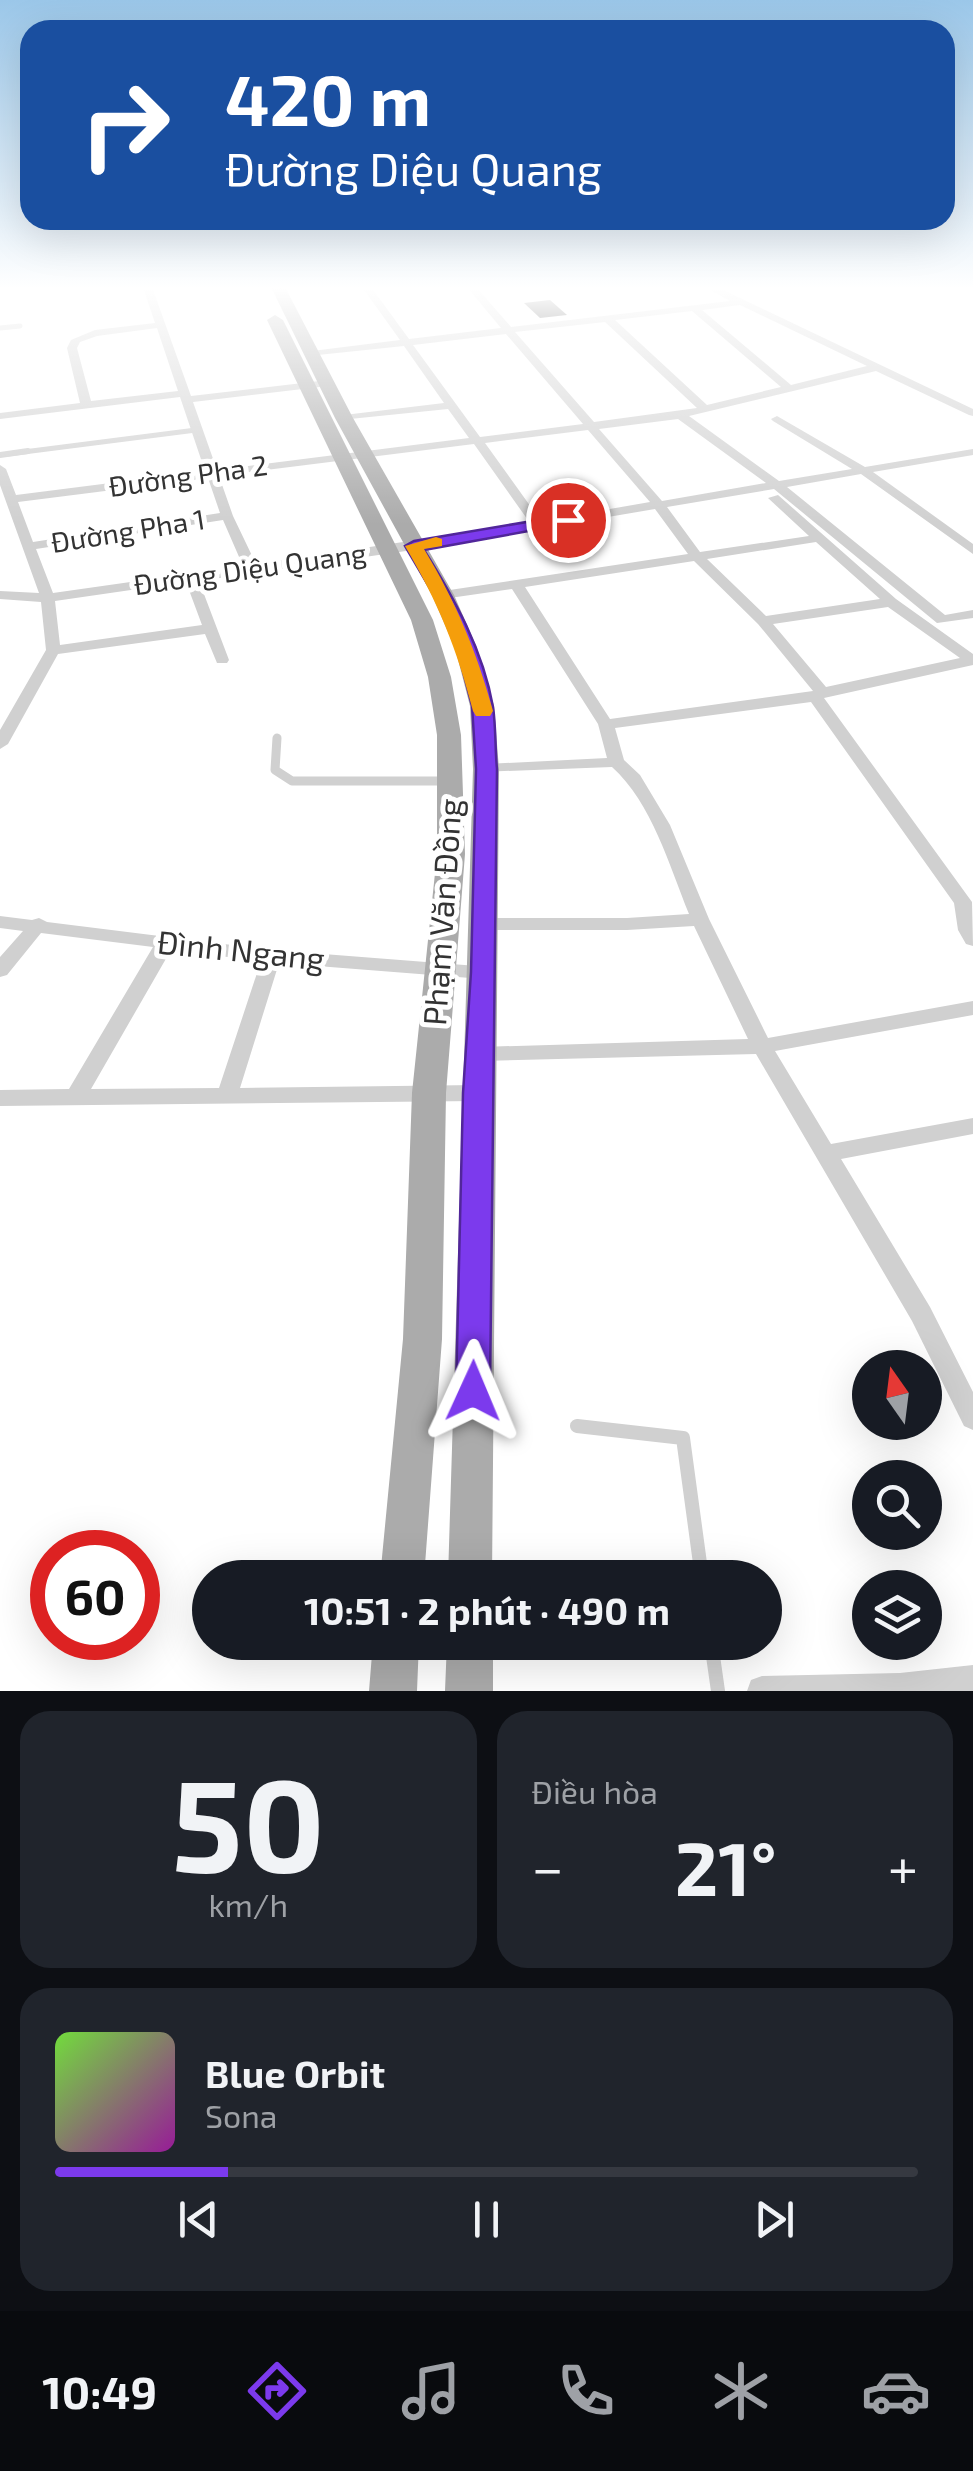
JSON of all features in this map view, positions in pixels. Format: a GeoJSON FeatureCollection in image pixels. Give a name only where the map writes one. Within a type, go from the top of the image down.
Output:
{"type":"FeatureCollection","features":[{"type":"Feature","properties":{"kind":"main road","name":"Phạm Văn Đồng"},"geometry":{"type":"LineString","coordinates":[[306,366],[400,548],[440,666],[453,782],[429,1094],[424,1307],[403,1560]]}},
{"type":"Feature","properties":{"kind":"main road","name":"Phạm Văn Đồng"},"geometry":{"type":"LineString","coordinates":[[314,366],[317,384],[344,418],[353,455]]}},
{"type":"Feature","properties":{"kind":"main road","name":"Phạm Văn Đồng"},"geometry":{"type":"LineString","coordinates":[[400,548],[443,595],[466,648],[482,706],[486,769],[484,972],[477,1093],[470,1560]]}},
{"type":"Feature","properties":{"kind":"main road"},"geometry":{"type":"LineString","coordinates":[[392,1691],[395,1660]]}},
{"type":"Feature","properties":{"kind":"main road"},"geometry":{"type":"LineString","coordinates":[[469,1691],[470,1660]]}},
{"type":"Feature","properties":{"kind":"street"},"geometry":{"type":"LineString","coordinates":[[76,366],[86,405]]}},
{"type":"Feature","properties":{"kind":"street"},"geometry":{"type":"LineString","coordinates":[[175,366],[226,516],[251,568]]}},
{"type":"Feature","properties":{"kind":"street"},"geometry":{"type":"LineString","coordinates":[[425,366],[538,525]]}},
{"type":"Feature","properties":{"kind":"street"},"geometry":{"type":"LineString","coordinates":[[538,366],[658,504],[698,558],[763,621],[819,694],[963,902],[967,930],[973,940]]}},
{"type":"Feature","properties":{"kind":"street"},"geometry":{"type":"LineString","coordinates":[[659,366],[704,408]]}},
{"type":"Feature","properties":{"kind":"street"},"geometry":{"type":"LineString","coordinates":[[763,366],[790,389]]}},
{"type":"Feature","properties":{"kind":"street"},"geometry":{"type":"LineString","coordinates":[[878,367],[973,413]]}},
{"type":"Feature","properties":{"kind":"street","name":"Đường Pha 2"},"geometry":{"type":"LineString","coordinates":[[11,499],[680,416],[878,367]]}},
{"type":"Feature","properties":{"kind":"street"},"geometry":{"type":"LineString","coordinates":[[0,416],[317,384]]}},
{"type":"Feature","properties":{"kind":"street"},"geometry":{"type":"LineString","coordinates":[[344,418],[452,405]]}},
{"type":"Feature","properties":{"kind":"street"},"geometry":{"type":"LineString","coordinates":[[680,416],[942,620],[973,614]]}},
{"type":"Feature","properties":{"kind":"street"},"geometry":{"type":"LineString","coordinates":[[777,418],[864,471],[973,550]]}},
{"type":"Feature","properties":{"kind":"street","name":"Đường Diệu Quang"},"geometry":{"type":"LineString","coordinates":[[0,595],[48,598],[400,548],[973,452]]}},
{"type":"Feature","properties":{"kind":"street"},"geometry":{"type":"LineString","coordinates":[[0,469],[48,598],[53,650],[0,744]]}},
{"type":"Feature","properties":{"kind":"street"},"geometry":{"type":"LineString","coordinates":[[769,486],[819,538],[891,602],[972,660]]}},
{"type":"Feature","properties":{"kind":"street","name":"Đường Pha 1"},"geometry":{"type":"LineString","coordinates":[[30,546],[226,516]]}},
{"type":"Feature","properties":{"kind":"street"},"geometry":{"type":"LineString","coordinates":[[443,595],[819,538]]}},
{"type":"Feature","properties":{"kind":"street"},"geometry":{"type":"LineString","coordinates":[[192,578],[222,660]]}},
{"type":"Feature","properties":{"kind":"street"},"geometry":{"type":"LineString","coordinates":[[517,586],[606,724],[616,762],[634,778],[661,825],[700,919],[762,1046],[921,1314],[973,1418]]}},
{"type":"Feature","properties":{"kind":"street"},"geometry":{"type":"LineString","coordinates":[[763,621],[891,602]]}},
{"type":"Feature","properties":{"kind":"street"},"geometry":{"type":"LineString","coordinates":[[53,650],[208,629]]}},
{"type":"Feature","properties":{"kind":"street"},"geometry":{"type":"LineString","coordinates":[[606,724],[819,694],[972,660]]}},
{"type":"Feature","properties":{"kind":"street"},"geometry":{"type":"LineString","coordinates":[[486,769],[616,762]]}},
{"type":"Feature","properties":{"kind":"street"},"geometry":{"type":"LineString","coordinates":[[483,924],[627,924],[700,919]]}},
{"type":"Feature","properties":{"kind":"street","name":"Đình Ngang"},"geometry":{"type":"LineString","coordinates":[[0,922],[272,956],[484,972]]}},
{"type":"Feature","properties":{"kind":"street"},"geometry":{"type":"LineString","coordinates":[[0,970],[39,924]]}},
{"type":"Feature","properties":{"kind":"street"},"geometry":{"type":"LineString","coordinates":[[75,1098],[164,943]]}},
{"type":"Feature","properties":{"kind":"street"},"geometry":{"type":"LineString","coordinates":[[227,1096],[272,956]]}},
{"type":"Feature","properties":{"kind":"street"},"geometry":{"type":"LineString","coordinates":[[480,1054],[762,1046],[973,1008]]}},
{"type":"Feature","properties":{"kind":"street"},"geometry":{"type":"LineString","coordinates":[[0,1098],[477,1093]]}},
{"type":"Feature","properties":{"kind":"street"},"geometry":{"type":"LineString","coordinates":[[827,1152],[973,1126]]}},
{"type":"Feature","properties":{"kind":"street"},"geometry":{"type":"LineString","coordinates":[[762,1691],[900,1688],[973,1680]]}},
{"type":"Feature","properties":{"kind":"lane"},"geometry":{"type":"LineString","coordinates":[[0,455],[196,430]]}},
{"type":"Feature","properties":{"kind":"lane"},"geometry":{"type":"LineString","coordinates":[[277,738],[275,770],[292,782],[453,782]]}},
{"type":"Feature","properties":{"kind":"lane"},"geometry":{"type":"LineString","coordinates":[[577,1426],[683,1438],[700,1560]]}},
{"type":"Feature","properties":{"kind":"lane"},"geometry":{"type":"LineString","coordinates":[[714,1660],[718,1691]]}},
{"type":"Feature","properties":{"kind":"slow traffic"},"geometry":{"type":"LineString","coordinates":[[436,542],[414,546],[443,595],[466,648],[483,711]]}},
{"type":"Feature","properties":{"kind":"route"},"geometry":{"type":"LineString","coordinates":[[473,1391],[477,1093],[484,972],[486,769],[482,706],[466,648],[443,595],[414,546],[568,520]]}}]}
